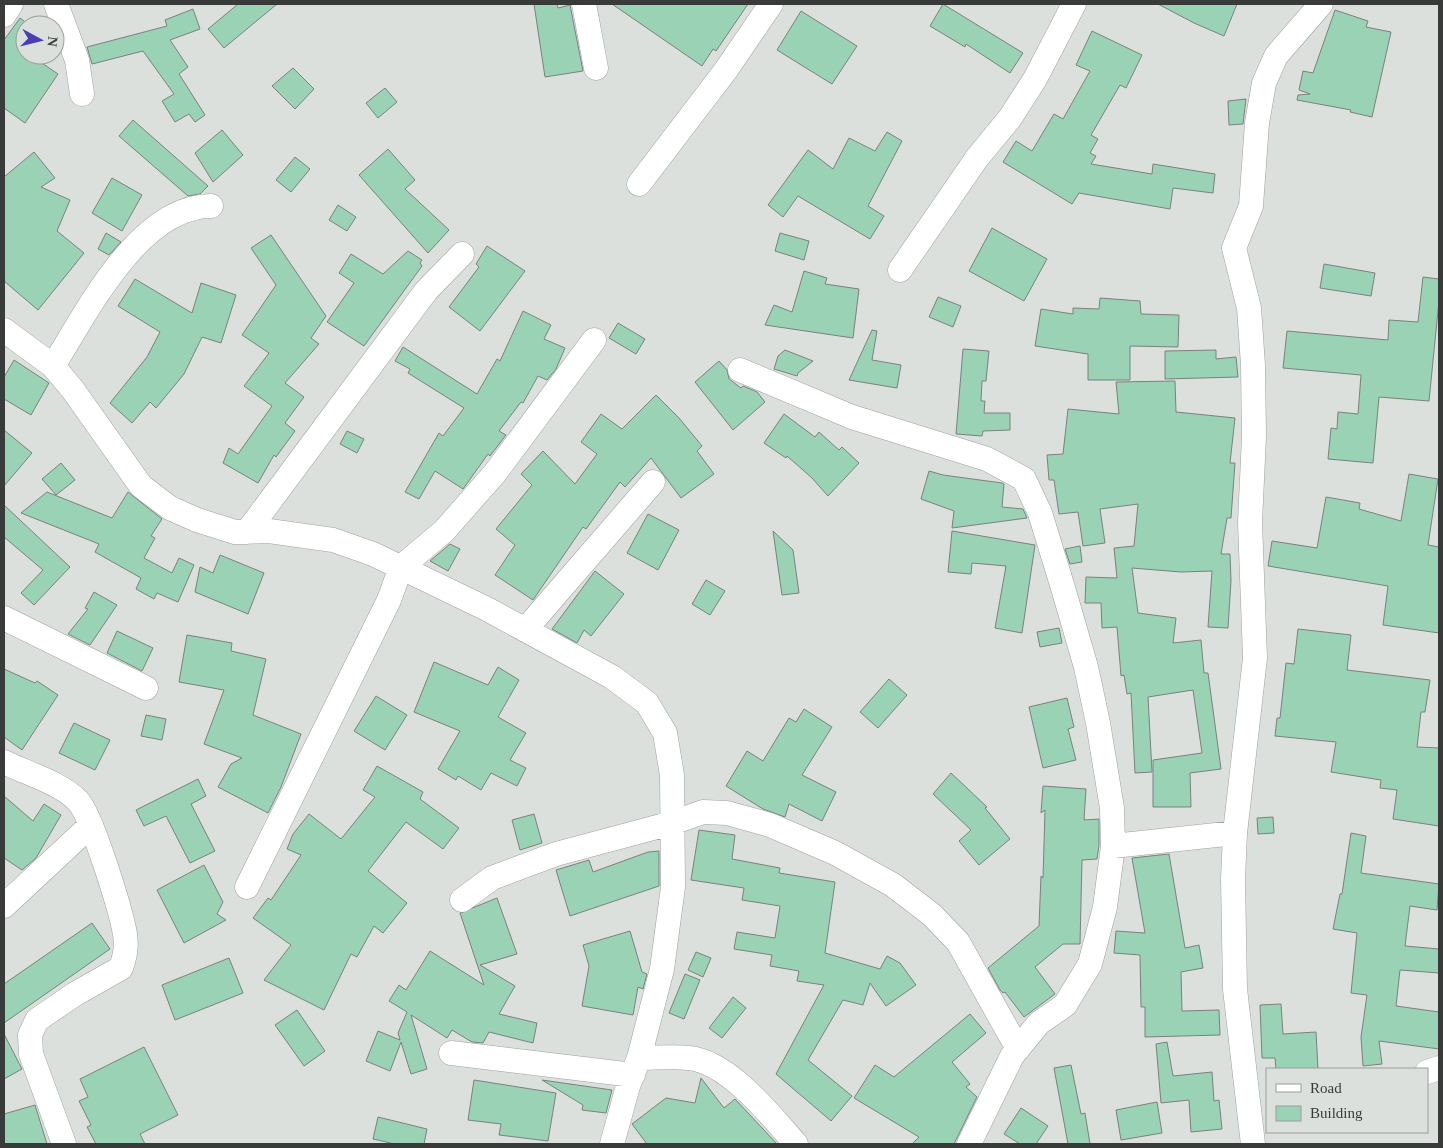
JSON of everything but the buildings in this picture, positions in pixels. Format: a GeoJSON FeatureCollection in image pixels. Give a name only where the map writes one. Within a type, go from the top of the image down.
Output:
{"type":"FeatureCollection","features":[{"type":"Feature","properties":{"kind":"street"},"geometry":{"type":"LineString","coordinates":[[4,15],[11,4]]}},
{"type":"Feature","properties":{"kind":"street"},"geometry":{"type":"LineString","coordinates":[[56,4],[77,60],[82,94]]}},
{"type":"Feature","properties":{"kind":"street"},"geometry":{"type":"LineString","coordinates":[[584,4],[596,68]]}},
{"type":"Feature","properties":{"kind":"street"},"geometry":{"type":"LineString","coordinates":[[639,184],[726,70],[771,4]]}},
{"type":"Feature","properties":{"kind":"street"},"geometry":{"type":"LineString","coordinates":[[900,270],[977,158],[1010,118],[1035,79],[1074,4]]}},
{"type":"Feature","properties":{"kind":"street"},"geometry":{"type":"LineString","coordinates":[[1253,1144],[1234,989],[1233,879],[1235,833],[1255,658],[1250,522],[1254,437],[1253,365],[1249,308],[1234,248],[1251,206],[1257,123],[1264,83],[1276,56],[1313,8]]}},
{"type":"Feature","properties":{"kind":"street"},"geometry":{"type":"LineString","coordinates":[[53,366],[116,269],[141,239],[178,213],[196,206],[211,206]]}},
{"type":"Feature","properties":{"kind":"street"},"geometry":{"type":"LineString","coordinates":[[247,532],[426,291],[462,254]]}},
{"type":"Feature","properties":{"kind":"street"},"geometry":{"type":"LineString","coordinates":[[4,330],[53,366],[73,390],[141,486],[170,508],[196,520],[235,532],[269,531],[333,540],[374,554],[525,630],[612,677],[647,703],[665,733],[672,775],[673,887],[662,968],[636,1067],[628,1086],[612,1144]]}},
{"type":"Feature","properties":{"kind":"street"},"geometry":{"type":"LineString","coordinates":[[247,887],[389,600],[401,567],[444,531],[495,473],[594,340]]}},
{"type":"Feature","properties":{"kind":"street"},"geometry":{"type":"LineString","coordinates":[[740,370],[852,417],[987,460],[1024,479],[1040,513],[1086,667],[1098,722],[1110,798],[1113,846],[1105,907],[1090,964],[1065,1005],[1039,1023],[1012,1056],[969,1144]]}},
{"type":"Feature","properties":{"kind":"street"},"geometry":{"type":"LineString","coordinates":[[525,630],[653,482]]}},
{"type":"Feature","properties":{"kind":"street"},"geometry":{"type":"LineString","coordinates":[[4,618],[146,688]]}},
{"type":"Feature","properties":{"kind":"street"},"geometry":{"type":"LineString","coordinates":[[4,762],[66,791],[80,803],[91,825],[125,934],[126,953],[121,968],[75,994],[37,1020],[30,1035],[30,1054],[64,1144]]}},
{"type":"Feature","properties":{"kind":"street"},"geometry":{"type":"LineString","coordinates":[[462,900],[492,878],[556,854],[672,823],[703,812],[727,813],[761,823],[835,853],[893,885],[932,915],[958,942],[1018,1049]]}},
{"type":"Feature","properties":{"kind":"street"},"geometry":{"type":"LineString","coordinates":[[4,906],[91,825]]}},
{"type":"Feature","properties":{"kind":"street"},"geometry":{"type":"LineString","coordinates":[[1113,846],[1235,833]]}},
{"type":"Feature","properties":{"kind":"street"},"geometry":{"type":"LineString","coordinates":[[451,1053],[636,1067],[691,1058],[721,1069],[763,1107],[796,1144]]}}]}
